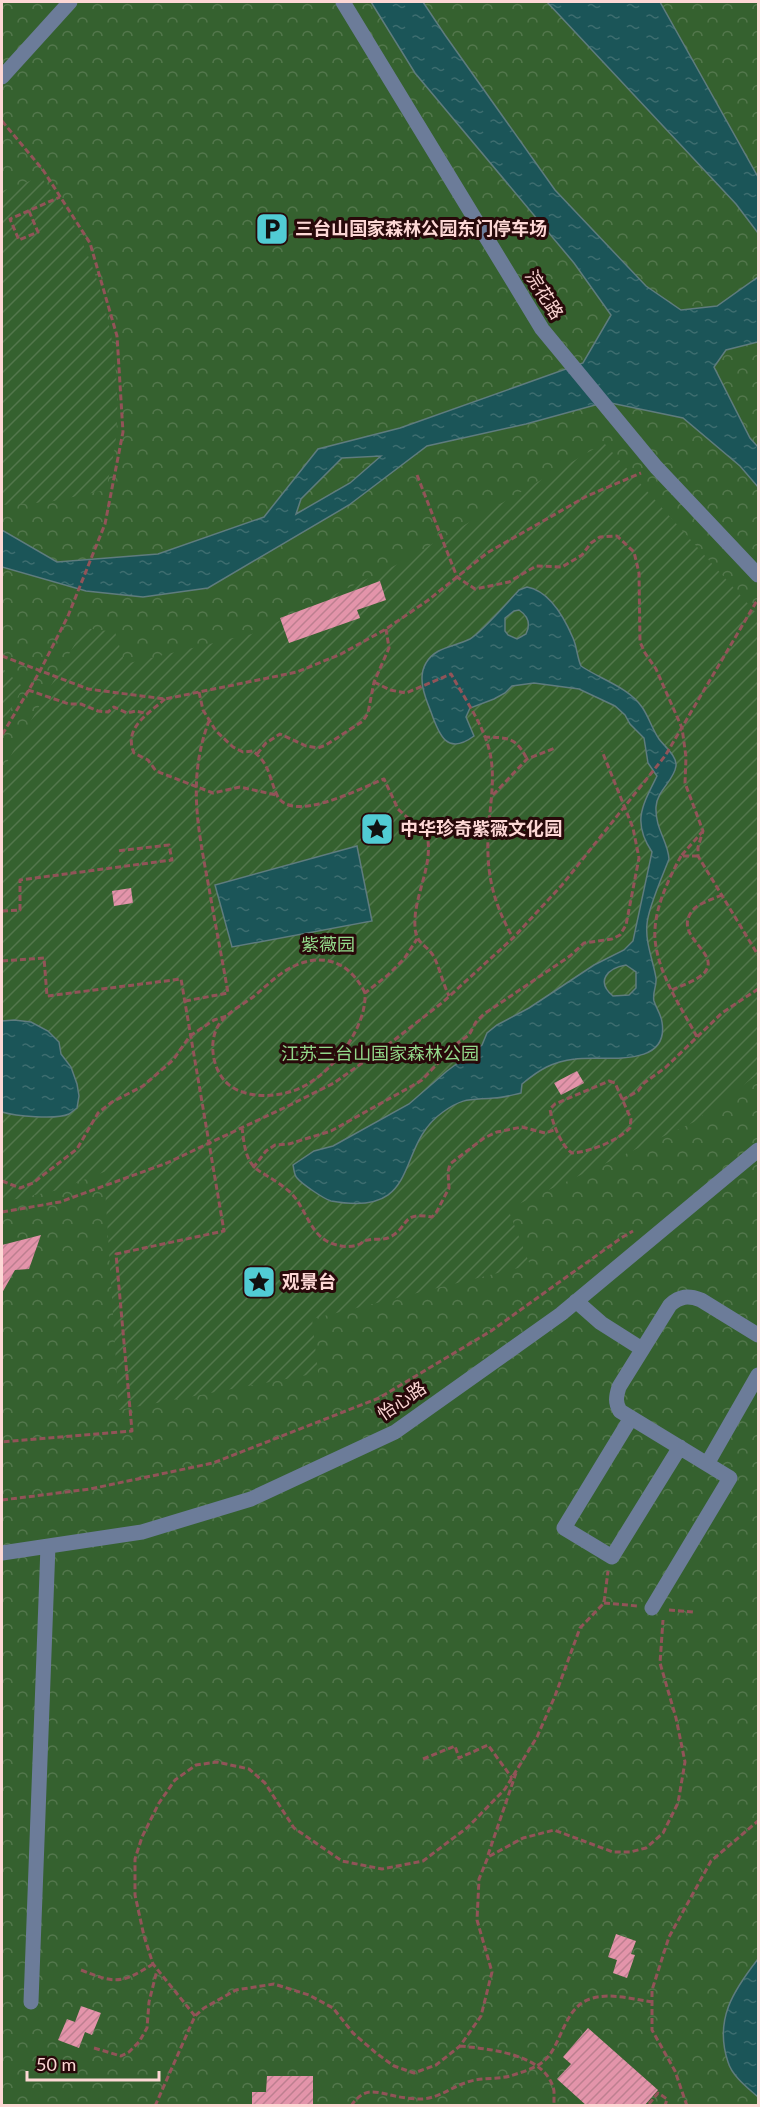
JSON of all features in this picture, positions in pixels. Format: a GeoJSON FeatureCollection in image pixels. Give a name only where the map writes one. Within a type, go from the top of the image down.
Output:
{"type":"FeatureCollection","features":[{"type":"Feature","properties":{"kind":"street"},"geometry":{"type":"LineString","coordinates":[[2,77],[70,2]]}},
{"type":"Feature","properties":{"kind":"street","name":"浣花路"},"geometry":{"type":"LineString","coordinates":[[343,2],[542,329],[656,467],[759,575]]}},
{"type":"Feature","properties":{"kind":"street","name":"怡心路"},"geometry":{"type":"LineString","coordinates":[[2,1553],[142,1532],[251,1499],[395,1432],[576,1301],[759,1150]]}},
{"type":"Feature","properties":{"kind":"street"},"geometry":{"type":"LineString","coordinates":[[658,1611],[730,1478],[620,1411],[616,1404],[619,1387],[676,1299],[683,1297],[701,1300],[759,1335]]}},
{"type":"Feature","properties":{"kind":"street"},"geometry":{"type":"LineString","coordinates":[[576,1301],[601,1323],[642,1349]]}},
{"type":"Feature","properties":{"kind":"street"},"geometry":{"type":"LineString","coordinates":[[707,1464],[759,1375]]}},
{"type":"Feature","properties":{"kind":"street"},"geometry":{"type":"LineString","coordinates":[[632,1418],[564,1528],[612,1557],[680,1447]]}},
{"type":"Feature","properties":{"kind":"street"},"geometry":{"type":"LineString","coordinates":[[31,2002],[48,1546]]}},
{"type":"Feature","properties":{"kind":"path"},"geometry":{"type":"LineString","coordinates":[[2,121],[43,170],[90,243],[117,336],[123,432],[105,524],[68,616],[40,671],[2,735]]}},
{"type":"Feature","properties":{"kind":"path"},"geometry":{"type":"LineString","coordinates":[[29,211],[38,232],[19,240],[10,219],[60,197]]}},
{"type":"Feature","properties":{"kind":"path"},"geometry":{"type":"LineString","coordinates":[[2,656],[88,688],[165,699],[297,672],[341,654],[386,628],[427,602],[487,553],[577,502],[656,467]]}},
{"type":"Feature","properties":{"kind":"path"},"geometry":{"type":"LineString","coordinates":[[417,475],[457,577],[475,589],[509,582],[536,566],[562,567],[582,555],[591,543],[600,537],[617,536],[634,552],[639,573],[640,642],[656,669],[682,728],[686,757],[685,783],[703,831],[698,856],[759,955]]}},
{"type":"Feature","properties":{"kind":"path"},"geometry":{"type":"LineString","coordinates":[[2,1212],[60,1202],[167,1163],[334,1083],[393,1041],[449,996],[513,938],[562,885],[624,808],[664,756],[759,599]]}},
{"type":"Feature","properties":{"kind":"path"},"geometry":{"type":"LineString","coordinates":[[257,754],[266,743],[280,734],[289,736],[306,746],[318,748],[357,727],[368,713],[375,682],[389,648],[386,628]]}},
{"type":"Feature","properties":{"kind":"path"},"geometry":{"type":"LineString","coordinates":[[375,682],[390,690],[406,693],[451,674],[473,713],[490,753],[493,781],[487,860],[491,886],[499,913],[513,938]]}},
{"type":"Feature","properties":{"kind":"path"},"geometry":{"type":"LineString","coordinates":[[28,690],[69,704],[81,704],[98,711],[108,712],[114,707],[127,713],[136,711],[148,714]]}},
{"type":"Feature","properties":{"kind":"path"},"geometry":{"type":"LineString","coordinates":[[199,692],[203,710],[209,721],[233,747],[243,752],[253,751],[266,765],[276,795],[283,805],[294,808],[321,803],[384,779],[398,809],[427,835],[429,855],[419,895],[415,925],[417,939],[433,956],[449,996]]}},
{"type":"Feature","properties":{"kind":"path"},"geometry":{"type":"LineString","coordinates":[[165,699],[132,732],[130,744],[134,753],[148,760],[156,771],[213,794],[240,787],[276,795]]}},
{"type":"Feature","properties":{"kind":"path"},"geometry":{"type":"LineString","coordinates":[[184,1001],[228,993],[196,819],[199,748],[209,721]]}},
{"type":"Feature","properties":{"kind":"path"},"geometry":{"type":"LineString","coordinates":[[484,737],[509,738],[520,746],[527,759]]}},
{"type":"Feature","properties":{"kind":"path"},"geometry":{"type":"LineString","coordinates":[[492,796],[527,759],[555,748]]}},
{"type":"Feature","properties":{"kind":"path"},"geometry":{"type":"LineString","coordinates":[[253,1168],[266,1151],[275,1145],[289,1144],[331,1131],[422,1080],[455,1045],[469,1035],[476,1022],[484,1014],[570,956],[584,943],[602,941],[620,935],[626,925],[639,858],[633,828],[602,751]]}},
{"type":"Feature","properties":{"kind":"path"},"geometry":{"type":"LineString","coordinates":[[697,1037],[662,968],[655,938],[660,904],[672,872],[687,846],[703,831]]}},
{"type":"Feature","properties":{"kind":"path"},"geometry":{"type":"LineString","coordinates":[[2,911],[20,910],[20,880],[172,860],[170,845],[117,851]]}},
{"type":"Feature","properties":{"kind":"path"},"geometry":{"type":"LineString","coordinates":[[681,856],[698,856]]}},
{"type":"Feature","properties":{"kind":"path"},"geometry":{"type":"LineString","coordinates":[[672,990],[706,971],[709,962],[706,954],[689,933],[687,922],[693,910],[722,895]]}},
{"type":"Feature","properties":{"kind":"path"},"geometry":{"type":"LineString","coordinates":[[364,993],[388,975],[404,959],[417,939]]}},
{"type":"Feature","properties":{"kind":"path"},"geometry":{"type":"LineString","coordinates":[[2,961],[44,958],[47,996],[181,979],[224,1231],[116,1254],[132,1431],[2,1442]]}},
{"type":"Feature","properties":{"kind":"path"},"geometry":{"type":"LineString","coordinates":[[323,960],[336,962],[350,970],[359,980],[364,993],[365,1004],[362,1017],[351,1038],[326,1070],[306,1086],[282,1094],[259,1095],[240,1092],[220,1078],[216,1067],[214,1038],[218,1026],[227,1016],[284,972],[308,962],[323,960]]}},
{"type":"Feature","properties":{"kind":"path"},"geometry":{"type":"LineString","coordinates":[[622,1100],[638,1091],[644,1083],[665,1068],[722,1013],[759,989]]}},
{"type":"Feature","properties":{"kind":"path"},"geometry":{"type":"LineString","coordinates":[[2,1181],[20,1188],[33,1183],[77,1149],[98,1113],[111,1102],[143,1086],[172,1060],[190,1036],[214,1020],[227,1016]]}},
{"type":"Feature","properties":{"kind":"path"},"geometry":{"type":"LineString","coordinates":[[609,1081],[615,1083],[631,1119],[630,1128],[624,1134],[572,1153],[566,1149],[557,1129],[550,1109],[555,1104],[609,1081]]}},
{"type":"Feature","properties":{"kind":"path"},"geometry":{"type":"LineString","coordinates":[[242,1127],[244,1149],[253,1168],[291,1193],[302,1207],[315,1232],[324,1240],[344,1247],[365,1240],[387,1239],[394,1235],[408,1218],[417,1215],[432,1217],[436,1214],[450,1188],[448,1172],[450,1164],[484,1138],[497,1132],[522,1127],[544,1133],[557,1129]]}},
{"type":"Feature","properties":{"kind":"path"},"geometry":{"type":"LineString","coordinates":[[2,1500],[90,1489],[213,1463],[379,1398],[492,1331],[621,1238],[640,1227]]}},
{"type":"Feature","properties":{"kind":"path"},"geometry":{"type":"LineString","coordinates":[[195,2016],[153,1964],[135,1895],[135,1859],[142,1837],[159,1803],[175,1780],[196,1765],[217,1762],[249,1769],[265,1783],[294,1828],[342,1861],[382,1869],[423,1861],[468,1827],[505,1789],[512,1778],[537,1737],[580,1628],[604,1603],[606,1578],[612,1557]]}},
{"type":"Feature","properties":{"kind":"path"},"geometry":{"type":"LineString","coordinates":[[488,1857],[523,1838],[554,1830],[613,1852],[630,1852],[646,1848],[663,1833],[678,1803],[685,1762],[676,1718],[660,1663],[658,1611]]}},
{"type":"Feature","properties":{"kind":"path"},"geometry":{"type":"LineString","coordinates":[[423,1758],[454,1746],[459,1758],[488,1745],[512,1778]]}},
{"type":"Feature","properties":{"kind":"path"},"geometry":{"type":"LineString","coordinates":[[155,2106],[195,2016],[204,2008],[236,1990],[274,1984],[309,1995],[333,2008],[353,2032],[376,2053],[394,2066],[414,2073],[436,2065],[460,2046],[481,2016],[492,1972],[477,1920],[479,1879],[518,1768]]}},
{"type":"Feature","properties":{"kind":"path"},"geometry":{"type":"LineString","coordinates":[[687,2106],[675,2071],[652,2030],[652,1990],[669,1937],[711,1861],[759,1821]]}},
{"type":"Feature","properties":{"kind":"path"},"geometry":{"type":"LineString","coordinates":[[81,1970],[106,1980],[120,1981],[134,1976],[153,1964]]}},
{"type":"Feature","properties":{"kind":"path"},"geometry":{"type":"LineString","coordinates":[[94,2048],[121,2056],[139,2042],[147,2028],[149,2002],[157,1969]]}},
{"type":"Feature","properties":{"kind":"path"},"geometry":{"type":"LineString","coordinates":[[351,2106],[357,2097],[367,2092],[379,2091],[396,2096],[423,2099],[436,2097],[465,2083],[483,2078],[507,2076],[537,2066],[546,2059],[580,2004],[592,1998],[608,1996],[652,2002]]}},
{"type":"Feature","properties":{"kind":"path"},"geometry":{"type":"LineString","coordinates":[[460,2046],[507,2053],[537,2066],[546,2075],[554,2090],[554,2106]]}},
{"type":"Feature","properties":{"kind":"path"},"geometry":{"type":"LineString","coordinates":[[649,2104],[658,2093],[667,2099],[665,2106]]}},
{"type":"Feature","properties":{"kind":"green space","name":"江苏三台山国家森林公园"},"geometry":{"type":"Polygon","coordinates":[[[2,2],[758,2],[758,2105],[2,2105],[2,2]]]}},
{"type":"Feature","properties":{"kind":"green space"},"geometry":{"type":"Polygon","coordinates":[[[41,177],[75,227],[89,258],[105,308],[111,333],[117,385],[115,443],[106,490],[49,502],[2,505],[2,191],[41,177]]]}},
{"type":"Feature","properties":{"kind":"green space","name":"紫薇园"},"geometry":{"type":"Polygon","coordinates":[[[604,443],[758,615],[758,1074],[694,1122],[508,1209],[530,1265],[312,1319],[318,1373],[119,1410],[104,1172],[58,1190],[2,1202],[2,771],[84,628],[115,632],[125,664],[252,634],[398,564],[604,443]]]}},
{"type":"Feature","properties":{"kind":"green space"},"geometry":{"type":"Polygon","coordinates":[[[2,668],[23,687],[2,725],[2,668]]]}},
{"type":"Feature","properties":{"kind":"water"},"geometry":{"type":"Polygon","coordinates":[[[371,2],[423,2],[555,190],[646,286],[681,310],[717,306],[758,277],[758,342],[726,350],[714,367],[750,438],[758,447],[758,487],[740,466],[683,418],[606,402],[526,424],[427,446],[349,505],[208,588],[143,597],[86,591],[2,567],[2,530],[57,562],[158,554],[264,517],[318,449],[400,428],[583,363],[611,315],[574,263],[415,73],[371,2]],[[381,456],[342,458],[301,499],[296,514],[350,483],[381,456]]]}},
{"type":"Feature","properties":{"kind":"water"},"geometry":{"type":"Polygon","coordinates":[[[547,2],[660,2],[758,177],[758,233],[736,204],[547,2]]]}},
{"type":"Feature","properties":{"kind":"water"},"geometry":{"type":"Polygon","coordinates":[[[527,587],[535,589],[549,599],[561,614],[569,630],[581,666],[622,689],[636,700],[659,739],[676,762],[675,771],[657,801],[657,822],[669,859],[647,924],[648,944],[656,978],[654,998],[662,1022],[662,1037],[655,1047],[645,1054],[560,1062],[541,1070],[522,1084],[521,1093],[501,1098],[467,1100],[456,1104],[443,1112],[428,1127],[417,1143],[403,1176],[394,1190],[381,1199],[360,1203],[331,1201],[300,1181],[295,1175],[293,1165],[314,1151],[333,1146],[409,1104],[482,1045],[487,1033],[497,1025],[529,1008],[594,965],[624,950],[633,941],[652,852],[642,832],[641,814],[657,776],[648,763],[644,738],[630,724],[625,715],[615,706],[579,689],[534,683],[512,686],[494,699],[470,708],[466,717],[474,736],[457,744],[445,740],[441,735],[426,700],[422,675],[430,658],[440,650],[475,636],[519,590],[527,587]],[[519,610],[505,618],[505,631],[517,639],[526,634],[528,627],[525,615],[519,610]],[[626,965],[609,972],[604,980],[613,996],[629,995],[636,988],[636,972],[626,965]]]}},
{"type":"Feature","properties":{"kind":"water"},"geometry":{"type":"Polygon","coordinates":[[[357,846],[372,921],[232,947],[215,885],[357,846]]]}},
{"type":"Feature","properties":{"kind":"water"},"geometry":{"type":"Polygon","coordinates":[[[2,1021],[31,1022],[48,1031],[59,1042],[61,1054],[71,1067],[79,1096],[77,1108],[69,1114],[46,1117],[2,1112],[2,1021]]]}},
{"type":"Feature","properties":{"kind":"water"},"geometry":{"type":"Polygon","coordinates":[[[758,1959],[758,2097],[730,2067],[724,2047],[723,2033],[728,2007],[758,1959]]]}},
{"type":"Feature","properties":{"kind":"building"},"geometry":{"type":"Polygon","coordinates":[[[380,581],[386,600],[357,610],[360,618],[289,643],[280,618],[380,581]]]}},
{"type":"Feature","properties":{"kind":"building"},"geometry":{"type":"Polygon","coordinates":[[[131,888],[133,903],[114,906],[112,891],[131,888]]]}},
{"type":"Feature","properties":{"kind":"building"},"geometry":{"type":"Polygon","coordinates":[[[577,1071],[584,1083],[561,1095],[554,1083],[577,1071]]]}},
{"type":"Feature","properties":{"kind":"building"},"geometry":{"type":"Polygon","coordinates":[[[41,1235],[29,1269],[15,1270],[2,1293],[2,1245],[41,1235]]]}},
{"type":"Feature","properties":{"kind":"building"},"geometry":{"type":"Polygon","coordinates":[[[616,1934],[636,1941],[631,1954],[635,1955],[627,1978],[613,1973],[617,1960],[608,1957],[616,1934]]]}},
{"type":"Feature","properties":{"kind":"building"},"geometry":{"type":"Polygon","coordinates":[[[81,2006],[101,2013],[92,2035],[85,2032],[79,2048],[58,2040],[67,2019],[75,2022],[81,2006]]]}},
{"type":"Feature","properties":{"kind":"building"},"geometry":{"type":"Polygon","coordinates":[[[588,2028],[658,2090],[644,2106],[587,2106],[557,2079],[571,2064],[563,2057],[588,2028]]]}},
{"type":"Feature","properties":{"kind":"building"},"geometry":{"type":"Polygon","coordinates":[[[267,2076],[313,2076],[313,2106],[252,2106],[252,2092],[266,2092],[267,2076]]]}},
{"type":"Feature","properties":{"kind":"place","name":"三台山国家森林公园东门停车场"},"geometry":{"type":"Point","coordinates":[272,229]}},
{"type":"Feature","properties":{"kind":"place","name":"中华珍奇紫薇文化园"},"geometry":{"type":"Point","coordinates":[377,829]}},
{"type":"Feature","properties":{"kind":"place","name":"观景台"},"geometry":{"type":"Point","coordinates":[259,1282]}}]}
